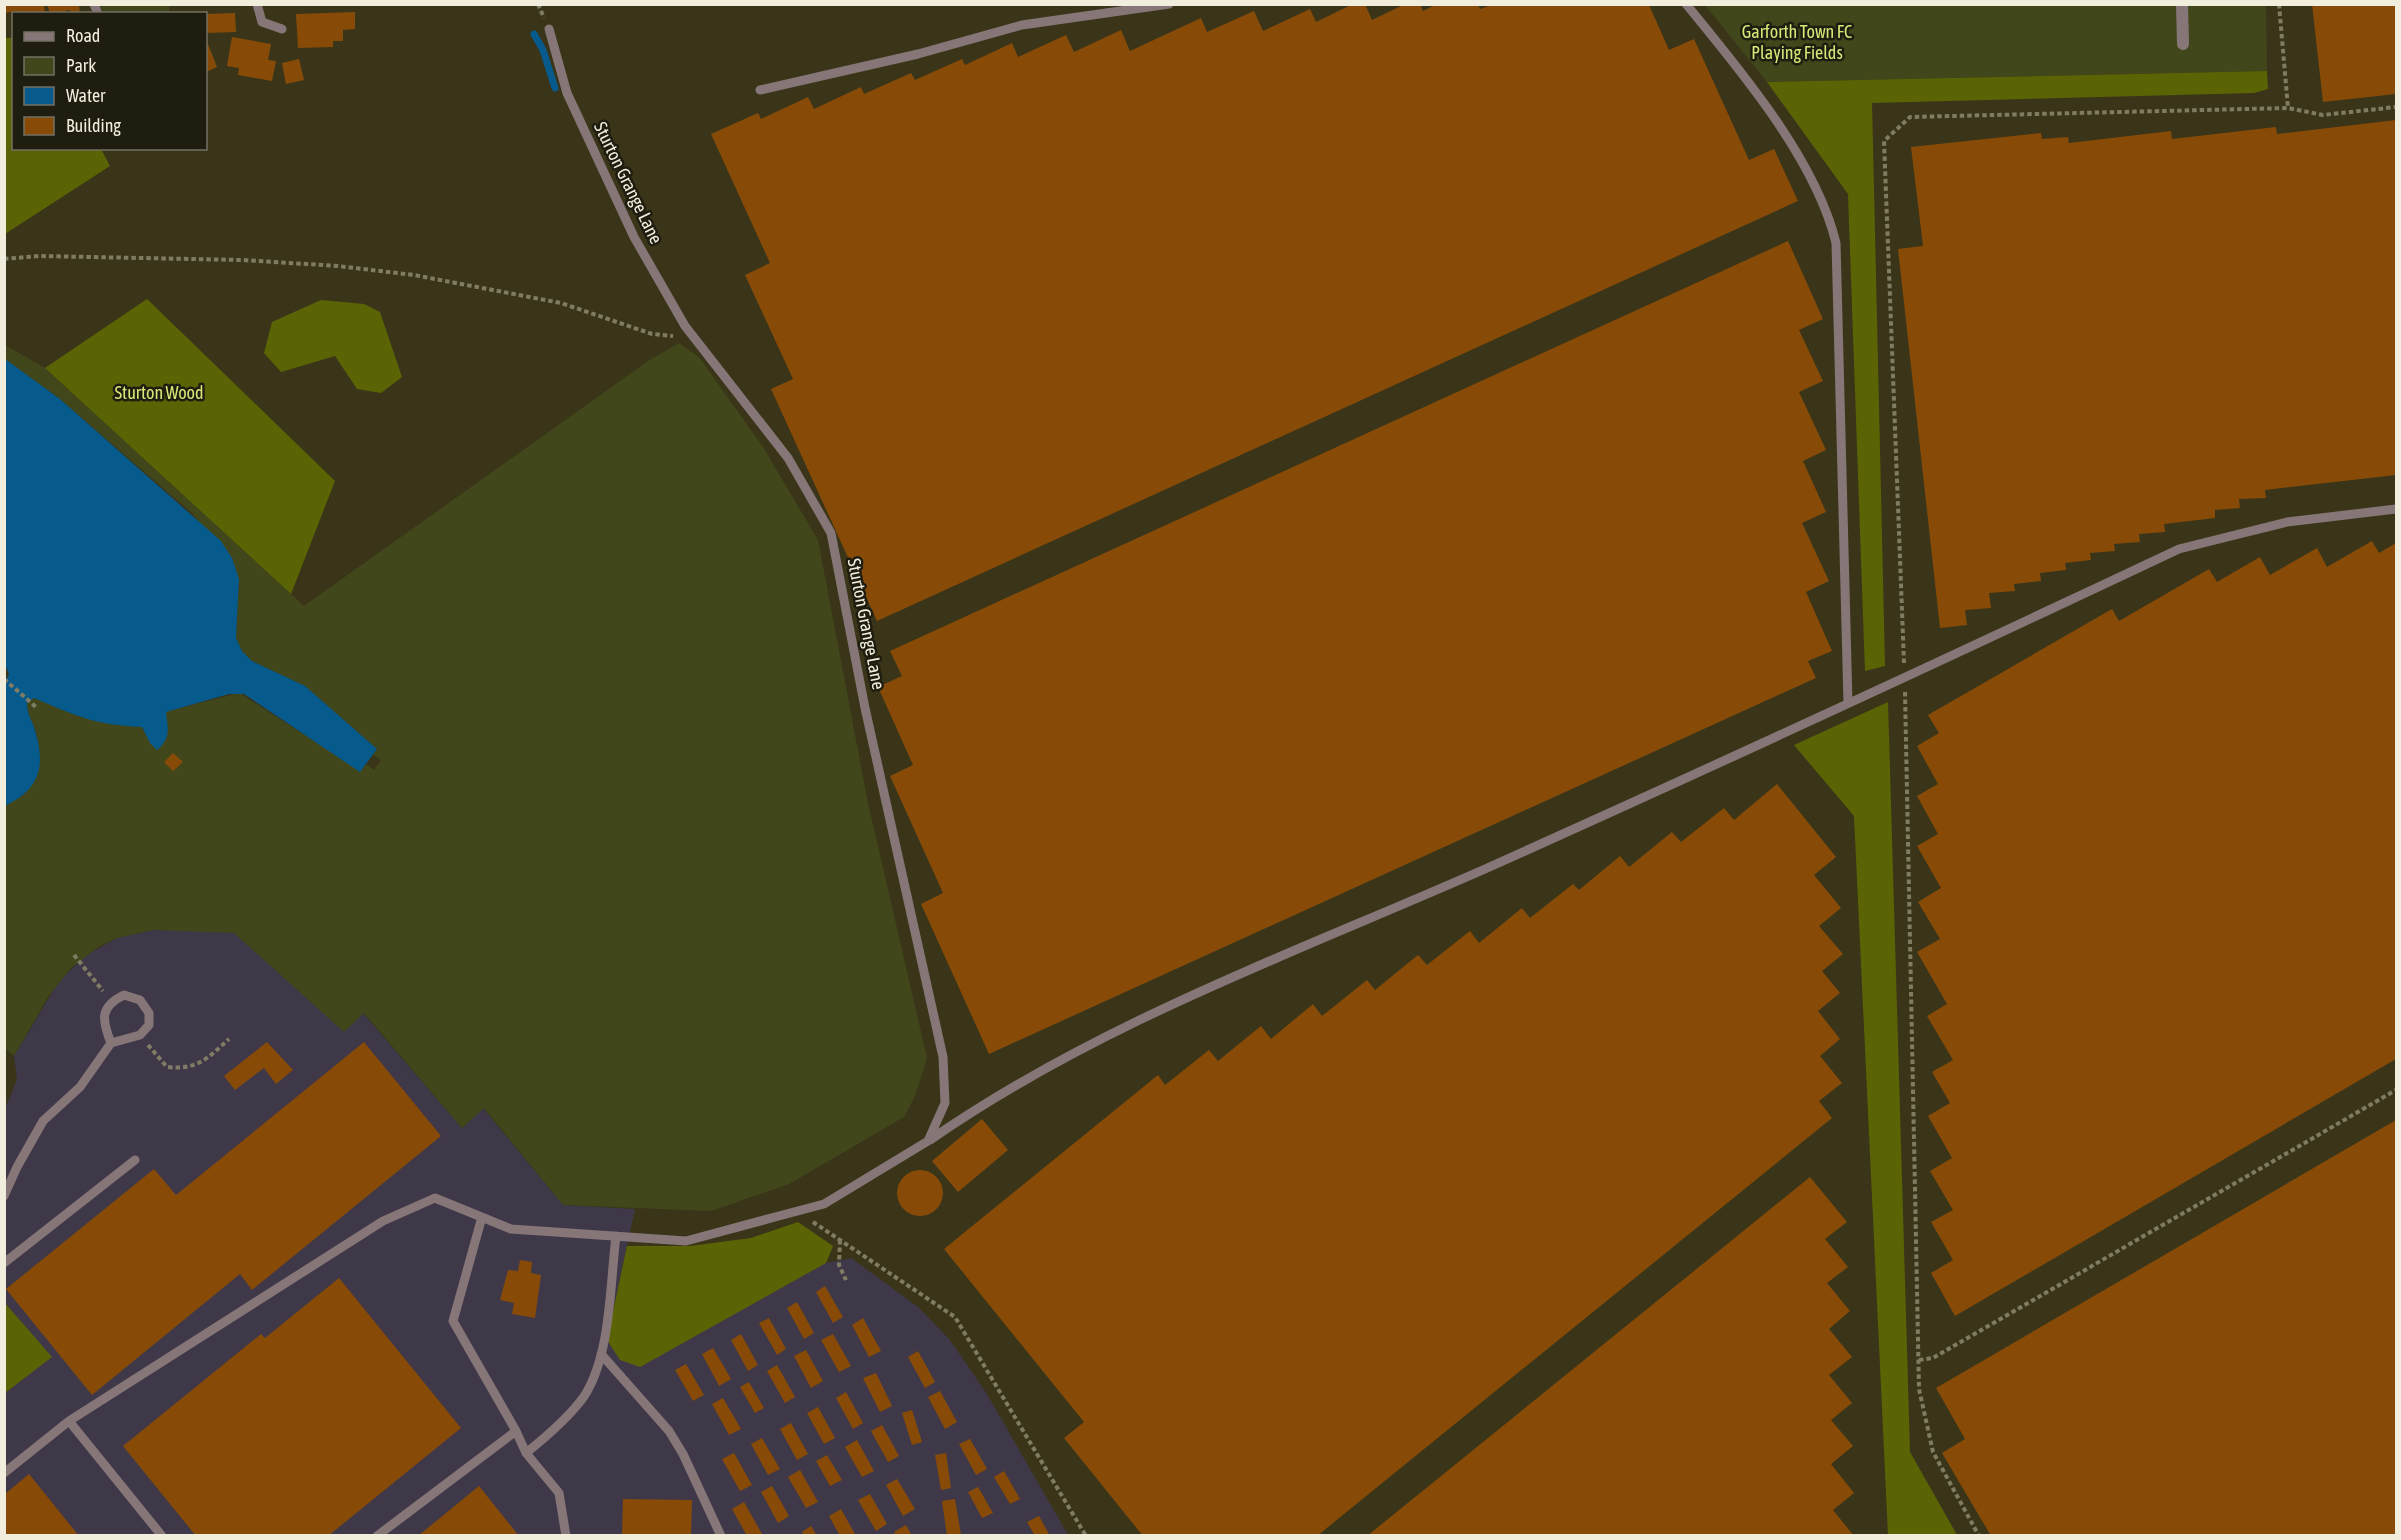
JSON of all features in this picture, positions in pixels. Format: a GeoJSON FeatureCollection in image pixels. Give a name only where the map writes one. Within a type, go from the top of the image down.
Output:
{"type":"FeatureCollection","features":[{"type":"Feature","properties":{"kind":"street"},"geometry":{"type":"LineString","coordinates":[[2182,4],[2183,44]]}},
{"type":"Feature","properties":{"kind":"lane"},"geometry":{"type":"LineString","coordinates":[[257,4],[262,22],[282,29]]}},
{"type":"Feature","properties":{"kind":"lane"},"geometry":{"type":"LineString","coordinates":[[760,90],[918,54],[1022,25],[1169,4]]}},
{"type":"Feature","properties":{"kind":"lane"},"geometry":{"type":"LineString","coordinates":[[1686,4],[1731,59],[1796,153],[1820,194],[1834,235],[1838,261],[1848,703]]}},
{"type":"Feature","properties":{"kind":"lane","name":"Sturton Grange Lane"},"geometry":{"type":"LineString","coordinates":[[549,29],[567,93],[634,237],[694,338],[788,458],[831,533],[865,708],[943,1057],[945,1103],[928,1141]]}},
{"type":"Feature","properties":{"kind":"lane"},"geometry":{"type":"LineString","coordinates":[[4,1473],[69,1421],[384,1221],[435,1198],[512,1229],[686,1241],[824,1204],[928,1141],[974,1109],[1134,1021],[1485,868],[2179,549],[2287,522],[2397,508]]}},
{"type":"Feature","properties":{"kind":"lane"},"geometry":{"type":"LineString","coordinates":[[4,1196],[17,1167],[43,1121],[80,1087],[111,1043],[140,1035],[149,1025],[149,1012],[140,1000],[124,995],[111,1001],[105,1013],[105,1027],[111,1043]]}},
{"type":"Feature","properties":{"kind":"lane"},"geometry":{"type":"LineString","coordinates":[[4,1263],[135,1160]]}},
{"type":"Feature","properties":{"kind":"lane"},"geometry":{"type":"LineString","coordinates":[[482,1217],[453,1321],[516,1431],[526,1453],[559,1493],[566,1536]]}},
{"type":"Feature","properties":{"kind":"lane"},"geometry":{"type":"LineString","coordinates":[[526,1453],[550,1434],[585,1395],[601,1354],[616,1236]]}},
{"type":"Feature","properties":{"kind":"lane"},"geometry":{"type":"LineString","coordinates":[[601,1354],[669,1431],[683,1454],[721,1536]]}},
{"type":"Feature","properties":{"kind":"lane"},"geometry":{"type":"LineString","coordinates":[[69,1421],[162,1536]]}},
{"type":"Feature","properties":{"kind":"lane"},"geometry":{"type":"LineString","coordinates":[[377,1536],[516,1431]]}},
{"type":"Feature","properties":{"kind":"path"},"geometry":{"type":"LineString","coordinates":[[2278,4],[2288,108]]}},
{"type":"Feature","properties":{"kind":"path"},"geometry":{"type":"LineString","coordinates":[[4,259],[39,256],[242,260],[338,266],[414,275],[539,298],[561,303],[652,334],[694,338]]}},
{"type":"Feature","properties":{"kind":"path"},"geometry":{"type":"LineString","coordinates":[[4,679],[36,706]]}},
{"type":"Feature","properties":{"kind":"path"},"geometry":{"type":"LineString","coordinates":[[74,955],[111,1001]]}},
{"type":"Feature","properties":{"kind":"path"},"geometry":{"type":"LineString","coordinates":[[140,1035],[167,1067],[186,1069],[210,1056],[229,1039]]}},
{"type":"Feature","properties":{"kind":"path"},"geometry":{"type":"LineString","coordinates":[[1919,1360],[1933,1358],[2397,1090]]}},
{"type":"Feature","properties":{"kind":"path"},"geometry":{"type":"LineString","coordinates":[[797,1211],[956,1317],[1086,1536]]}},
{"type":"Feature","properties":{"kind":"path"},"geometry":{"type":"LineString","coordinates":[[840,1240],[839,1265],[846,1280]]}},
{"type":"Feature","properties":{"kind":"shaded area"},"geometry":{"type":"Polygon","coordinates":[[[153,930],[234,933],[344,1031],[363,1013],[462,1128],[483,1108],[563,1205],[635,1209],[607,1339],[826,1263],[851,1258],[918,1307],[950,1340],[987,1394],[1068,1535],[5,1535],[5,1393],[51,1357],[5,1303],[4,1112],[17,1079],[14,1056],[59,981],[85,956],[117,938],[153,930]]]}},
{"type":"Feature","properties":{"kind":"green space"},"geometry":{"type":"Polygon","coordinates":[[[99,5],[169,5],[169,12],[104,12],[99,5]]]}},
{"type":"Feature","properties":{"kind":"green space","name":"Garforth Town FC Playing Fields"},"geometry":{"type":"Polygon","coordinates":[[[1705,5],[2266,5],[2267,71],[1767,82],[1705,5]]]}},
{"type":"Feature","properties":{"kind":"green space"},"geometry":{"type":"Polygon","coordinates":[[[4,38],[12,38],[12,150],[102,150],[110,166],[5,234],[4,38]]]}},
{"type":"Feature","properties":{"kind":"green space"},"geometry":{"type":"Polygon","coordinates":[[[2267,71],[2268,89],[2254,93],[1872,103],[1885,666],[1865,671],[1848,194],[1767,82],[2267,71]]]}},
{"type":"Feature","properties":{"kind":"green space","name":"Sturton Wood"},"geometry":{"type":"Polygon","coordinates":[[[147,299],[335,481],[291,594],[45,368],[147,299]]]}},
{"type":"Feature","properties":{"kind":"green space"},"geometry":{"type":"Polygon","coordinates":[[[321,300],[364,304],[380,312],[402,377],[381,393],[357,389],[335,356],[281,372],[264,353],[272,322],[321,300]]]}},
{"type":"Feature","properties":{"kind":"green space"},"geometry":{"type":"Polygon","coordinates":[[[679,343],[699,357],[763,447],[818,540],[868,803],[927,1058],[915,1096],[904,1117],[789,1184],[711,1211],[563,1205],[484,1108],[462,1128],[364,1013],[344,1032],[234,933],[153,930],[117,938],[100,946],[71,968],[48,997],[14,1056],[4,1047],[4,806],[25,792],[37,775],[40,754],[27,703],[34,697],[86,718],[142,727],[146,736],[165,712],[239,693],[361,771],[366,764],[374,770],[381,760],[373,755],[377,749],[305,686],[252,661],[242,651],[236,638],[239,579],[192,513],[60,399],[5,359],[5,345],[45,368],[304,606],[648,361],[679,343]]]}},
{"type":"Feature","properties":{"kind":"green space"},"geometry":{"type":"Polygon","coordinates":[[[1888,702],[1910,1452],[1957,1535],[1888,1535],[1854,816],[1794,745],[1888,702]]]}},
{"type":"Feature","properties":{"kind":"green space"},"geometry":{"type":"Polygon","coordinates":[[[798,1222],[833,1246],[826,1263],[640,1367],[620,1360],[607,1340],[627,1246],[690,1246],[751,1238],[798,1222]]]}},
{"type":"Feature","properties":{"kind":"green space"},"geometry":{"type":"Polygon","coordinates":[[[5,1303],[52,1357],[4,1393],[5,1303]]]}},
{"type":"Feature","properties":{"kind":"water"},"geometry":{"type":"Polygon","coordinates":[[[5,359],[60,399],[221,541],[232,558],[239,579],[236,638],[242,651],[252,661],[305,686],[377,749],[360,772],[244,694],[229,694],[166,712],[167,737],[157,750],[150,743],[142,727],[86,719],[34,698],[27,703],[38,743],[40,766],[33,784],[26,792],[5,806],[4,682],[9,675],[4,661],[5,359]]]}},
{"type":"Feature","properties":{"kind":"building"},"geometry":{"type":"Polygon","coordinates":[[[4,4],[44,4],[45,12],[4,13],[4,4]]]}},
{"type":"Feature","properties":{"kind":"building"},"geometry":{"type":"Polygon","coordinates":[[[47,4],[79,4],[80,12],[70,12],[70,10],[49,12],[47,4]]]}},
{"type":"Feature","properties":{"kind":"building"},"geometry":{"type":"Polygon","coordinates":[[[1353,4],[1365,4],[1372,20],[1405,4],[1420,4],[1423,11],[1437,4],[1478,4],[1480,9],[1491,5],[1649,5],[1669,50],[1694,39],[1749,160],[1774,149],[1798,201],[877,621],[771,389],[793,379],[745,275],[770,263],[711,134],[758,113],[761,119],[808,97],[814,109],[861,87],[864,94],[911,73],[915,80],[962,59],[965,65],[1012,43],[1018,57],[1066,35],[1074,52],[1121,30],[1130,51],[1201,18],[1207,32],[1254,11],[1263,31],[1310,9],[1316,22],[1353,4]]]}},
{"type":"Feature","properties":{"kind":"building"},"geometry":{"type":"Polygon","coordinates":[[[2312,4],[2396,4],[2396,94],[2323,102],[2312,4]]]}},
{"type":"Feature","properties":{"kind":"building"},"geometry":{"type":"Polygon","coordinates":[[[355,12],[355,29],[343,30],[343,41],[333,41],[333,47],[298,48],[296,14],[355,12]]]}},
{"type":"Feature","properties":{"kind":"building"},"geometry":{"type":"Polygon","coordinates":[[[235,13],[236,32],[207,33],[207,14],[235,13]]]}},
{"type":"Feature","properties":{"kind":"building"},"geometry":{"type":"Polygon","coordinates":[[[232,37],[271,44],[268,60],[276,61],[272,81],[238,75],[239,68],[227,66],[232,37]]]}},
{"type":"Feature","properties":{"kind":"building"},"geometry":{"type":"Polygon","coordinates":[[[207,42],[217,67],[207,72],[207,42]]]}},
{"type":"Feature","properties":{"kind":"building"},"geometry":{"type":"Polygon","coordinates":[[[299,59],[304,80],[286,84],[282,63],[299,59]]]}},
{"type":"Feature","properties":{"kind":"building"},"geometry":{"type":"Polygon","coordinates":[[[2396,120],[2396,475],[2265,490],[2266,498],[2239,499],[2240,508],[2215,510],[2215,518],[2164,524],[2165,532],[2139,534],[2140,542],[2114,544],[2115,551],[2090,553],[2091,560],[2065,563],[2066,570],[2040,573],[2041,581],[2014,584],[2015,591],[1989,593],[1991,608],[1965,610],[1967,625],[1940,628],[1898,249],[1923,246],[1911,147],[2041,133],[2042,139],[2068,137],[2069,143],[2171,131],[2172,139],[2276,127],[2277,134],[2396,120]]]}},
{"type":"Feature","properties":{"kind":"building"},"geometry":{"type":"Polygon","coordinates":[[[1788,241],[1823,319],[1799,330],[1823,381],[1799,392],[1826,450],[1803,461],[1826,512],[1802,523],[1829,581],[1806,592],[1832,651],[1808,661],[1816,678],[989,1054],[921,904],[943,893],[890,776],[913,765],[878,687],[902,676],[890,651],[1788,241]]]}},
{"type":"Feature","properties":{"kind":"building"},"geometry":{"type":"Polygon","coordinates":[[[2372,541],[2379,553],[2396,543],[2396,1059],[1955,1316],[1931,1273],[1953,1260],[1931,1222],[1953,1210],[1930,1171],[1952,1158],[1928,1116],[1950,1103],[1932,1072],[1953,1060],[1927,1016],[1947,1004],[1917,952],[1940,939],[1918,902],[1941,888],[1917,846],[1938,834],[1917,796],[1938,784],[1917,746],[1939,733],[1928,715],[2112,609],[2119,621],[2209,569],[2217,582],[2260,557],[2270,575],[2317,548],[2327,567],[2372,541]]]}},
{"type":"Feature","properties":{"kind":"building"},"geometry":{"type":"Polygon","coordinates":[[[173,753],[183,762],[173,771],[164,762],[173,753]]]}},
{"type":"Feature","properties":{"kind":"building"},"geometry":{"type":"Polygon","coordinates":[[[1777,784],[1836,857],[1814,875],[1841,908],[1819,926],[1843,954],[1822,971],[1840,993],[1818,1011],[1840,1039],[1820,1056],[1842,1083],[1819,1101],[1832,1118],[1317,1536],[1143,1536],[1064,1438],[1084,1422],[944,1249],[1158,1075],[1165,1085],[1209,1050],[1218,1061],[1261,1026],[1271,1039],[1313,1004],[1322,1016],[1367,980],[1375,990],[1418,955],[1427,965],[1470,931],[1479,943],[1522,908],[1530,918],[1573,884],[1579,890],[1620,856],[1629,867],[1672,832],[1681,842],[1724,808],[1734,820],[1777,784]]]}},
{"type":"Feature","properties":{"kind":"building"},"geometry":{"type":"Polygon","coordinates":[[[267,1042],[293,1070],[276,1084],[264,1068],[235,1090],[224,1076],[267,1042]]]}},
{"type":"Feature","properties":{"kind":"building"},"geometry":{"type":"Polygon","coordinates":[[[364,1042],[441,1136],[252,1290],[240,1274],[92,1395],[6,1289],[154,1169],[176,1195],[364,1042]]]}},
{"type":"Feature","properties":{"kind":"building"},"geometry":{"type":"Polygon","coordinates":[[[982,1119],[1008,1150],[958,1192],[932,1161],[982,1119]]]}},
{"type":"Feature","properties":{"kind":"building"},"geometry":{"type":"Polygon","coordinates":[[[2396,1120],[2396,1536],[1991,1536],[1942,1453],[1965,1439],[1936,1388],[2396,1120]]]}},
{"type":"Feature","properties":{"kind":"building"},"geometry":{"type":"Polygon","coordinates":[[[920,1170],[936,1177],[943,1193],[936,1209],[920,1216],[904,1209],[897,1193],[904,1177],[920,1170]]]}},
{"type":"Feature","properties":{"kind":"building"},"geometry":{"type":"Polygon","coordinates":[[[1810,1177],[1847,1222],[1825,1239],[1848,1267],[1827,1283],[1850,1311],[1829,1329],[1852,1357],[1829,1375],[1852,1403],[1831,1420],[1853,1446],[1831,1464],[1854,1493],[1833,1510],[1854,1536],[1367,1536],[1810,1177]]]}},
{"type":"Feature","properties":{"kind":"building"},"geometry":{"type":"Polygon","coordinates":[[[520,1260],[532,1262],[531,1273],[541,1275],[535,1318],[512,1314],[514,1303],[500,1300],[508,1270],[518,1271],[520,1260]]]}},
{"type":"Feature","properties":{"kind":"building"},"geometry":{"type":"Polygon","coordinates":[[[339,1278],[461,1428],[328,1536],[196,1536],[123,1446],[261,1334],[265,1338],[339,1278]]]}},
{"type":"Feature","properties":{"kind":"building"},"geometry":{"type":"Polygon","coordinates":[[[825,1286],[843,1317],[833,1323],[816,1292],[825,1286]]]}},
{"type":"Feature","properties":{"kind":"building"},"geometry":{"type":"Polygon","coordinates":[[[797,1302],[814,1333],[804,1339],[787,1308],[797,1302]]]}},
{"type":"Feature","properties":{"kind":"building"},"geometry":{"type":"Polygon","coordinates":[[[769,1318],[786,1349],[777,1355],[759,1323],[769,1318]]]}},
{"type":"Feature","properties":{"kind":"building"},"geometry":{"type":"Polygon","coordinates":[[[863,1318],[881,1351],[869,1357],[852,1325],[863,1318]]]}},
{"type":"Feature","properties":{"kind":"building"},"geometry":{"type":"Polygon","coordinates":[[[741,1334],[758,1365],[748,1371],[731,1340],[741,1334]]]}},
{"type":"Feature","properties":{"kind":"building"},"geometry":{"type":"Polygon","coordinates":[[[833,1334],[851,1366],[839,1372],[821,1340],[833,1334]]]}},
{"type":"Feature","properties":{"kind":"building"},"geometry":{"type":"Polygon","coordinates":[[[713,1348],[731,1379],[719,1386],[702,1354],[713,1348]]]}},
{"type":"Feature","properties":{"kind":"building"},"geometry":{"type":"Polygon","coordinates":[[[806,1350],[823,1381],[811,1388],[794,1356],[806,1350]]]}},
{"type":"Feature","properties":{"kind":"building"},"geometry":{"type":"Polygon","coordinates":[[[918,1351],[935,1382],[925,1388],[908,1357],[918,1351]]]}},
{"type":"Feature","properties":{"kind":"building"},"geometry":{"type":"Polygon","coordinates":[[[686,1364],[704,1395],[693,1401],[675,1370],[686,1364]]]}},
{"type":"Feature","properties":{"kind":"building"},"geometry":{"type":"Polygon","coordinates":[[[777,1365],[795,1397],[785,1403],[767,1371],[777,1365]]]}},
{"type":"Feature","properties":{"kind":"building"},"geometry":{"type":"Polygon","coordinates":[[[876,1373],[892,1406],[880,1412],[863,1378],[876,1373]]]}},
{"type":"Feature","properties":{"kind":"building"},"geometry":{"type":"Polygon","coordinates":[[[749,1382],[764,1408],[755,1413],[740,1387],[749,1382]]]}},
{"type":"Feature","properties":{"kind":"building"},"geometry":{"type":"Polygon","coordinates":[[[940,1391],[957,1422],[945,1429],[928,1397],[940,1391]]]}},
{"type":"Feature","properties":{"kind":"building"},"geometry":{"type":"Polygon","coordinates":[[[846,1392],[863,1423],[853,1429],[836,1398],[846,1392]]]}},
{"type":"Feature","properties":{"kind":"building"},"geometry":{"type":"Polygon","coordinates":[[[723,1398],[741,1429],[729,1435],[712,1404],[723,1398]]]}},
{"type":"Feature","properties":{"kind":"building"},"geometry":{"type":"Polygon","coordinates":[[[818,1407],[835,1438],[824,1444],[807,1413],[818,1407]]]}},
{"type":"Feature","properties":{"kind":"building"},"geometry":{"type":"Polygon","coordinates":[[[912,1410],[922,1442],[912,1445],[902,1413],[912,1410]]]}},
{"type":"Feature","properties":{"kind":"building"},"geometry":{"type":"Polygon","coordinates":[[[791,1423],[808,1454],[797,1460],[780,1429],[791,1423]]]}},
{"type":"Feature","properties":{"kind":"building"},"geometry":{"type":"Polygon","coordinates":[[[882,1425],[899,1456],[888,1462],[871,1431],[882,1425]]]}},
{"type":"Feature","properties":{"kind":"building"},"geometry":{"type":"Polygon","coordinates":[[[762,1438],[780,1469],[768,1475],[751,1444],[762,1438]]]}},
{"type":"Feature","properties":{"kind":"building"},"geometry":{"type":"Polygon","coordinates":[[[970,1439],[987,1469],[976,1475],[959,1444],[970,1439]]]}},
{"type":"Feature","properties":{"kind":"building"},"geometry":{"type":"Polygon","coordinates":[[[857,1440],[874,1471],[862,1477],[845,1447],[857,1440]]]}},
{"type":"Feature","properties":{"kind":"building"},"geometry":{"type":"Polygon","coordinates":[[[734,1453],[752,1485],[740,1491],[722,1459],[734,1453]]]}},
{"type":"Feature","properties":{"kind":"building"},"geometry":{"type":"Polygon","coordinates":[[[946,1453],[951,1488],[941,1490],[935,1455],[946,1453]]]}},
{"type":"Feature","properties":{"kind":"building"},"geometry":{"type":"Polygon","coordinates":[[[827,1455],[842,1480],[830,1486],[816,1461],[827,1455]]]}},
{"type":"Feature","properties":{"kind":"building"},"geometry":{"type":"Polygon","coordinates":[[[800,1470],[818,1502],[806,1508],[788,1477],[800,1470]]]}},
{"type":"Feature","properties":{"kind":"building"},"geometry":{"type":"Polygon","coordinates":[[[1004,1471],[1020,1499],[1010,1504],[994,1477],[1004,1471]]]}},
{"type":"Feature","properties":{"kind":"building"},"geometry":{"type":"Polygon","coordinates":[[[29,1474],[79,1536],[5,1536],[5,1494],[29,1474]]]}},
{"type":"Feature","properties":{"kind":"building"},"geometry":{"type":"Polygon","coordinates":[[[897,1479],[915,1509],[903,1516],[886,1485],[897,1479]]]}},
{"type":"Feature","properties":{"kind":"building"},"geometry":{"type":"Polygon","coordinates":[[[479,1486],[519,1536],[418,1536],[479,1486]]]}},
{"type":"Feature","properties":{"kind":"building"},"geometry":{"type":"Polygon","coordinates":[[[772,1486],[789,1516],[778,1523],[761,1492],[772,1486]]]}},
{"type":"Feature","properties":{"kind":"building"},"geometry":{"type":"Polygon","coordinates":[[[978,1487],[993,1513],[982,1518],[968,1492],[978,1487]]]}},
{"type":"Feature","properties":{"kind":"building"},"geometry":{"type":"Polygon","coordinates":[[[870,1494],[887,1524],[876,1531],[858,1500],[870,1494]]]}},
{"type":"Feature","properties":{"kind":"building"},"geometry":{"type":"Polygon","coordinates":[[[623,1499],[692,1500],[691,1536],[622,1536],[623,1499]]]}},
{"type":"Feature","properties":{"kind":"building"},"geometry":{"type":"Polygon","coordinates":[[[955,1499],[961,1535],[947,1536],[942,1501],[955,1499]]]}},
{"type":"Feature","properties":{"kind":"building"},"geometry":{"type":"Polygon","coordinates":[[[744,1502],[762,1534],[759,1536],[747,1536],[732,1509],[744,1502]]]}},
{"type":"Feature","properties":{"kind":"building"},"geometry":{"type":"Polygon","coordinates":[[[841,1509],[856,1536],[840,1536],[829,1516],[841,1509]]]}},
{"type":"Feature","properties":{"kind":"building"},"geometry":{"type":"Polygon","coordinates":[[[1039,1516],[1050,1536],[1035,1536],[1027,1522],[1039,1516]]]}},
{"type":"Feature","properties":{"kind":"building"},"geometry":{"type":"Polygon","coordinates":[[[906,1525],[912,1536],[896,1536],[894,1532],[906,1525]]]}},
{"type":"Feature","properties":{"kind":"building"},"geometry":{"type":"Polygon","coordinates":[[[811,1526],[817,1536],[804,1536],[802,1532],[811,1526]]]}},
{"type":"Feature","properties":{"kind":"waterway"},"geometry":{"type":"LineString","coordinates":[[534,34],[543,50],[555,88]]}}]}
